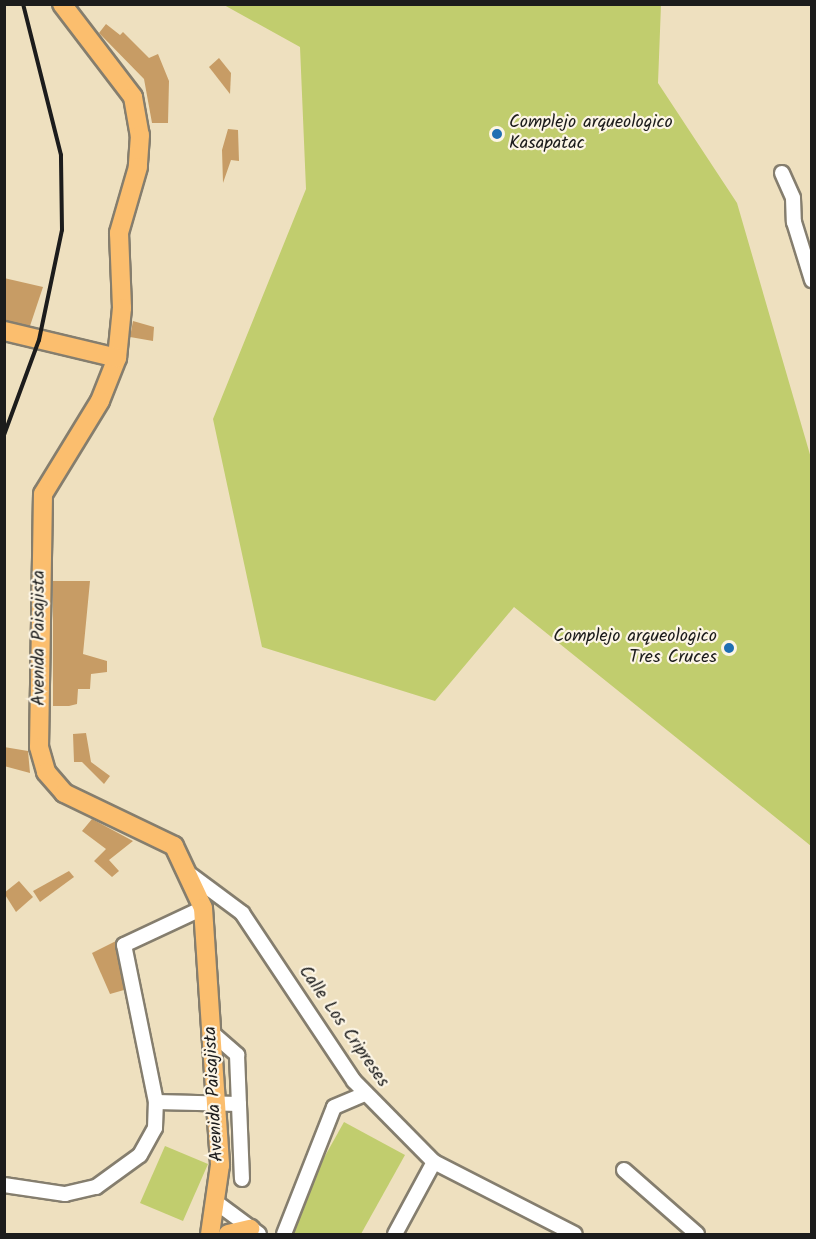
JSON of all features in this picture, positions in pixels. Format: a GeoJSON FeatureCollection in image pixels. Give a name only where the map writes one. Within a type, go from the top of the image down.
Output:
{"type":"FeatureCollection","features":[{"type":"Feature","properties":{"kind":"main road","name":"Avenida Paisajista"},"geometry":{"type":"LineString","coordinates":[[62,4],[133,97],[140,135],[138,167],[119,233],[122,308],[117,358],[100,400],[43,494],[39,747],[46,772],[64,793],[174,846],[190,874],[203,908],[217,1105],[217,1203],[210,1234]]}},
{"type":"Feature","properties":{"kind":"main road"},"geometry":{"type":"LineString","coordinates":[[4,331],[117,358]]}},
{"type":"Feature","properties":{"kind":"main road"},"geometry":{"type":"LineString","coordinates":[[228,1234],[254,1232]]}},
{"type":"Feature","properties":{"kind":"street"},"geometry":{"type":"LineString","coordinates":[[782,173],[793,198],[794,222],[812,280]]}},
{"type":"Feature","properties":{"kind":"street","name":"Calle Los Cripreses"},"geometry":{"type":"LineString","coordinates":[[190,874],[242,913],[364,1094],[434,1162],[575,1234]]}},
{"type":"Feature","properties":{"kind":"street"},"geometry":{"type":"LineString","coordinates":[[4,1185],[65,1194],[96,1187],[140,1155],[155,1128],[156,1102],[124,945],[203,908]]}},
{"type":"Feature","properties":{"kind":"street"},"geometry":{"type":"LineString","coordinates":[[211,1032],[237,1054],[242,1179]]}},
{"type":"Feature","properties":{"kind":"street"},"geometry":{"type":"LineString","coordinates":[[285,1234],[334,1107],[364,1094]]}},
{"type":"Feature","properties":{"kind":"street"},"geometry":{"type":"LineString","coordinates":[[156,1102],[239,1104]]}},
{"type":"Feature","properties":{"kind":"street"},"geometry":{"type":"LineString","coordinates":[[395,1234],[434,1162]]}},
{"type":"Feature","properties":{"kind":"street"},"geometry":{"type":"LineString","coordinates":[[624,1170],[697,1234]]}},
{"type":"Feature","properties":{"kind":"street"},"geometry":{"type":"LineString","coordinates":[[217,1203],[254,1232]]}},
{"type":"Feature","properties":{"kind":"green space"},"geometry":{"type":"Polygon","coordinates":[[[224,5],[661,5],[658,83],[737,203],[811,458],[811,846],[514,607],[435,701],[262,647],[213,419],[306,189],[300,47],[224,5]]]}},
{"type":"Feature","properties":{"kind":"green space"},"geometry":{"type":"Polygon","coordinates":[[[344,1122],[405,1155],[361,1234],[289,1234],[283,1231],[344,1122]]]}},
{"type":"Feature","properties":{"kind":"green space"},"geometry":{"type":"Polygon","coordinates":[[[165,1146],[208,1164],[183,1221],[140,1203],[165,1146]]]}},
{"type":"Feature","properties":{"kind":"building"},"geometry":{"type":"Polygon","coordinates":[[[106,24],[120,35],[123,32],[149,58],[158,54],[169,81],[168,123],[152,123],[144,79],[99,33],[106,24]]]}},
{"type":"Feature","properties":{"kind":"building"},"geometry":{"type":"Polygon","coordinates":[[[219,58],[231,73],[230,94],[209,67],[219,58]]]}},
{"type":"Feature","properties":{"kind":"building"},"geometry":{"type":"Polygon","coordinates":[[[228,129],[238,130],[239,161],[231,160],[223,183],[222,150],[228,129]]]}},
{"type":"Feature","properties":{"kind":"building"},"geometry":{"type":"Polygon","coordinates":[[[4,278],[43,287],[30,326],[4,320],[4,278]]]}},
{"type":"Feature","properties":{"kind":"building"},"geometry":{"type":"Polygon","coordinates":[[[133,321],[154,327],[153,341],[130,337],[133,321]]]}},
{"type":"Feature","properties":{"kind":"building"},"geometry":{"type":"Polygon","coordinates":[[[53,581],[90,581],[83,654],[107,661],[107,672],[91,674],[90,689],[78,689],[77,704],[69,706],[53,706],[53,581]]]}},
{"type":"Feature","properties":{"kind":"building"},"geometry":{"type":"Polygon","coordinates":[[[86,733],[91,762],[110,776],[104,784],[82,762],[74,762],[73,734],[86,733]]]}},
{"type":"Feature","properties":{"kind":"building"},"geometry":{"type":"Polygon","coordinates":[[[4,747],[28,751],[30,773],[4,766],[4,747]]]}},
{"type":"Feature","properties":{"kind":"building"},"geometry":{"type":"Polygon","coordinates":[[[92,819],[133,841],[109,860],[119,871],[112,877],[94,861],[106,849],[82,831],[92,819]]]}},
{"type":"Feature","properties":{"kind":"building"},"geometry":{"type":"Polygon","coordinates":[[[69,871],[74,877],[40,902],[33,891],[69,871]]]}},
{"type":"Feature","properties":{"kind":"building"},"geometry":{"type":"Polygon","coordinates":[[[19,881],[33,897],[16,912],[4,893],[19,881]]]}},
{"type":"Feature","properties":{"kind":"building"},"geometry":{"type":"Polygon","coordinates":[[[116,941],[124,990],[110,994],[92,953],[116,941]]]}},
{"type":"Feature","properties":{"kind":"railway"},"geometry":{"type":"LineString","coordinates":[[4,435],[39,340],[62,230],[61,155],[23,4]]}},
{"type":"Feature","properties":{"kind":"place","name":"Complejo arqueologico Kasapatac"},"geometry":{"type":"Point","coordinates":[497,134]}},
{"type":"Feature","properties":{"kind":"place","name":"Complejo arqueologico Tres Cruces"},"geometry":{"type":"Point","coordinates":[729,648]}}]}
